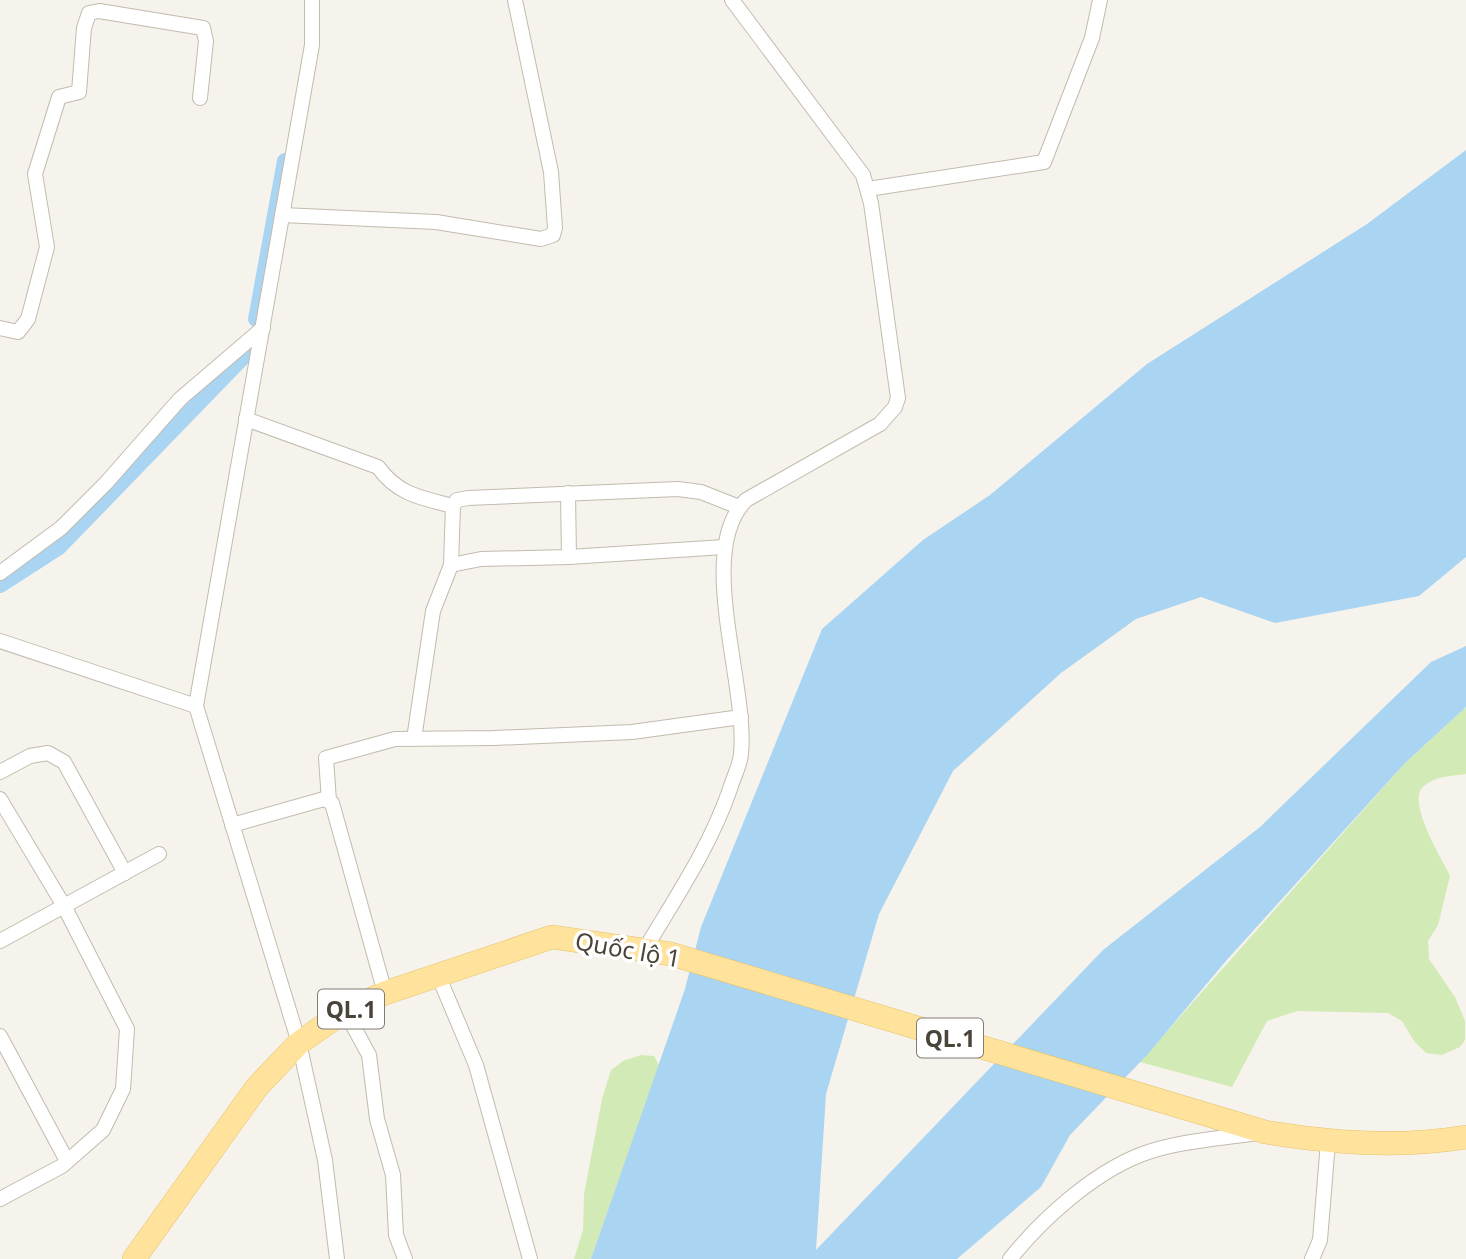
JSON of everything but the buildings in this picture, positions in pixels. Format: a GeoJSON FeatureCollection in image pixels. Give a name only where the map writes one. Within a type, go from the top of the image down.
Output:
{"type":"FeatureCollection","features":[{"type":"Feature","properties":{"kind":"main road","name":"Quốc lộ 1"},"geometry":{"type":"LineString","coordinates":[[134,1259],[257,1087],[299,1043],[345,1011],[385,993],[552,937],[671,954],[1265,1132]]}},
{"type":"Feature","properties":{"kind":"main road","name":"QL.1"},"geometry":{"type":"LineString","coordinates":[[1265,1132],[1328,1142],[1415,1145],[1466,1138]]}},
{"type":"Feature","properties":{"kind":"street"},"geometry":{"type":"LineString","coordinates":[[312,0],[312,45],[196,706],[299,1043],[325,1160],[337,1259]]}},
{"type":"Feature","properties":{"kind":"street"},"geometry":{"type":"LineString","coordinates":[[282,215],[436,222],[541,239],[553,235],[555,228],[551,172],[515,0]]}},
{"type":"Feature","properties":{"kind":"street"},"geometry":{"type":"LineString","coordinates":[[645,949],[716,830],[741,756],[741,717],[722,561],[731,521],[746,500],[880,424],[895,407],[899,387],[868,190],[852,159],[732,0]]}},
{"type":"Feature","properties":{"kind":"street"},"geometry":{"type":"LineString","coordinates":[[868,190],[1044,162],[1049,155],[1092,37],[1100,0]]}},
{"type":"Feature","properties":{"kind":"street"},"geometry":{"type":"LineString","coordinates":[[0,328],[18,332],[28,319],[47,247],[38,202],[37,161],[50,130],[59,97],[79,92],[84,28],[89,13],[99,11],[203,27],[206,41],[200,98]]}},
{"type":"Feature","properties":{"kind":"street"},"geometry":{"type":"LineString","coordinates":[[0,573],[61,528],[106,483],[180,399],[263,328]]}},
{"type":"Feature","properties":{"kind":"street"},"geometry":{"type":"LineString","coordinates":[[246,419],[379,467],[389,482],[404,493],[453,506]]}},
{"type":"Feature","properties":{"kind":"street"},"geometry":{"type":"LineString","coordinates":[[414,739],[433,611],[452,565],[453,506],[457,500],[689,489],[739,508]]}},
{"type":"Feature","properties":{"kind":"street"},"geometry":{"type":"LineString","coordinates":[[568,493],[569,557]]}},
{"type":"Feature","properties":{"kind":"street"},"geometry":{"type":"LineString","coordinates":[[452,565],[481,559],[569,557],[724,547]]}},
{"type":"Feature","properties":{"kind":"street"},"geometry":{"type":"LineString","coordinates":[[0,641],[196,706]]}},
{"type":"Feature","properties":{"kind":"street"},"geometry":{"type":"LineString","coordinates":[[329,801],[326,758],[395,739],[632,732],[741,717]]}},
{"type":"Feature","properties":{"kind":"street"},"geometry":{"type":"LineString","coordinates":[[0,772],[30,756],[48,753],[64,762],[125,873]]}},
{"type":"Feature","properties":{"kind":"street"},"geometry":{"type":"LineString","coordinates":[[0,799],[64,906],[127,1029],[123,1089],[103,1130],[67,1161],[0,1199]]}},
{"type":"Feature","properties":{"kind":"street"},"geometry":{"type":"LineString","coordinates":[[232,825],[324,799],[334,806],[385,993]]}},
{"type":"Feature","properties":{"kind":"street"},"geometry":{"type":"LineString","coordinates":[[0,941],[159,854]]}},
{"type":"Feature","properties":{"kind":"street"},"geometry":{"type":"LineString","coordinates":[[438,975],[476,1065],[530,1259]]}},
{"type":"Feature","properties":{"kind":"street"},"geometry":{"type":"LineString","coordinates":[[345,1011],[369,1055],[377,1119],[393,1175],[396,1235],[405,1259]]}},
{"type":"Feature","properties":{"kind":"street"},"geometry":{"type":"LineString","coordinates":[[0,1036],[67,1161]]}},
{"type":"Feature","properties":{"kind":"street"},"geometry":{"type":"LineString","coordinates":[[1010,1259],[1065,1205],[1112,1168],[1141,1155],[1265,1132]]}},
{"type":"Feature","properties":{"kind":"street"},"geometry":{"type":"LineString","coordinates":[[1312,1259],[1321,1230],[1328,1142]]}},
{"type":"Feature","properties":{"kind":"green space"},"geometry":{"type":"Polygon","coordinates":[[[1466,707],[1466,774],[1433,780],[1419,793],[1419,804],[1427,830],[1450,876],[1438,925],[1428,941],[1429,959],[1455,997],[1465,1021],[1465,1040],[1460,1047],[1442,1055],[1426,1053],[1414,1041],[1402,1021],[1388,1013],[1297,1011],[1267,1021],[1232,1087],[1140,1062],[1405,763],[1466,707]]]}},
{"type":"Feature","properties":{"kind":"green space"},"geometry":{"type":"Polygon","coordinates":[[[641,1055],[654,1056],[659,1065],[591,1259],[574,1259],[583,1230],[584,1194],[602,1099],[611,1070],[623,1061],[641,1055]]]}},
{"type":"Feature","properties":{"kind":"water"},"geometry":{"type":"Polygon","coordinates":[[[1466,150],[1466,557],[1419,596],[1275,623],[1201,597],[1136,619],[1061,673],[953,771],[879,914],[826,1094],[816,1250],[1103,950],[1260,827],[1431,662],[1466,646],[1466,707],[1405,763],[1225,962],[1148,1054],[1070,1135],[1041,1187],[957,1259],[591,1259],[685,989],[701,927],[822,629],[923,540],[990,495],[1147,364],[1367,224],[1466,150]]]}},
{"type":"Feature","properties":{"kind":"waterway"},"geometry":{"type":"LineString","coordinates":[[256,319],[285,161]]}},
{"type":"Feature","properties":{"kind":"waterway"},"geometry":{"type":"LineString","coordinates":[[0,585],[59,547],[246,354]]}}]}
